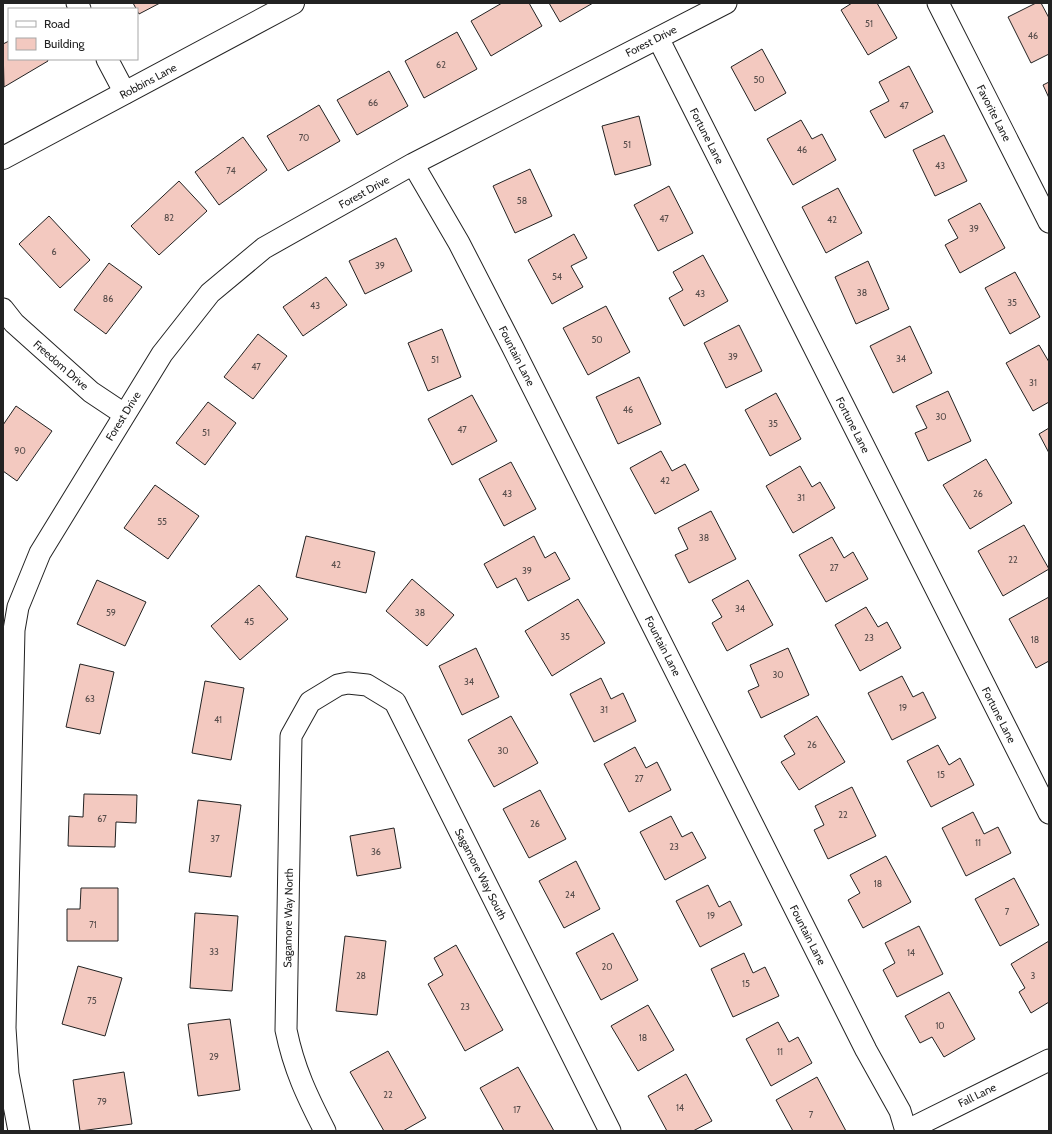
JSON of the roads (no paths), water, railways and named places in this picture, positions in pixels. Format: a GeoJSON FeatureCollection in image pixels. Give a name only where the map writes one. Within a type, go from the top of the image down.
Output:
{"type":"FeatureCollection","features":[{"type":"Feature","properties":{"kind":"street","name":"Robbins Lane"},"geometry":{"type":"LineString","coordinates":[[3,158],[294,3]]}},
{"type":"Feature","properties":{"kind":"street","name":"Forest Drive"},"geometry":{"type":"LineString","coordinates":[[19,1131],[8,1074],[5,1028],[14,630],[18,607],[40,553],[124,414],[162,354],[210,293],[264,248],[413,164],[726,3]]}},
{"type":"Feature","properties":{"kind":"street","name":"Favorite Lane"},"geometry":{"type":"LineString","coordinates":[[938,3],[1049,222]]}},
{"type":"Feature","properties":{"kind":"street","name":"Fortune Lane"},"geometry":{"type":"LineString","coordinates":[[658,38],[1049,813]]}},
{"type":"Feature","properties":{"kind":"street"},"geometry":{"type":"LineString","coordinates":[[108,60],[125,93]]}},
{"type":"Feature","properties":{"kind":"street","name":"Fountain Lane"},"geometry":{"type":"LineString","coordinates":[[413,164],[459,243],[512,346],[866,1050],[900,1111],[906,1131]]}},
{"type":"Feature","properties":{"kind":"street","name":"Freedom Drive"},"geometry":{"type":"LineString","coordinates":[[3,309],[14,323],[91,392],[124,414]]}},
{"type":"Feature","properties":{"kind":"street","name":"Sagamore Way South"},"geometry":{"type":"LineString","coordinates":[[310,702],[338,685],[348,682],[367,685],[395,702],[610,1131]]}},
{"type":"Feature","properties":{"kind":"street","name":"Sagamore Way North"},"geometry":{"type":"LineString","coordinates":[[310,702],[291,736],[286,1030],[291,1057],[303,1087],[325,1131]]}},
{"type":"Feature","properties":{"kind":"street","name":"Fall Lane"},"geometry":{"type":"LineString","coordinates":[[906,1131],[1049,1060]]}}]}
